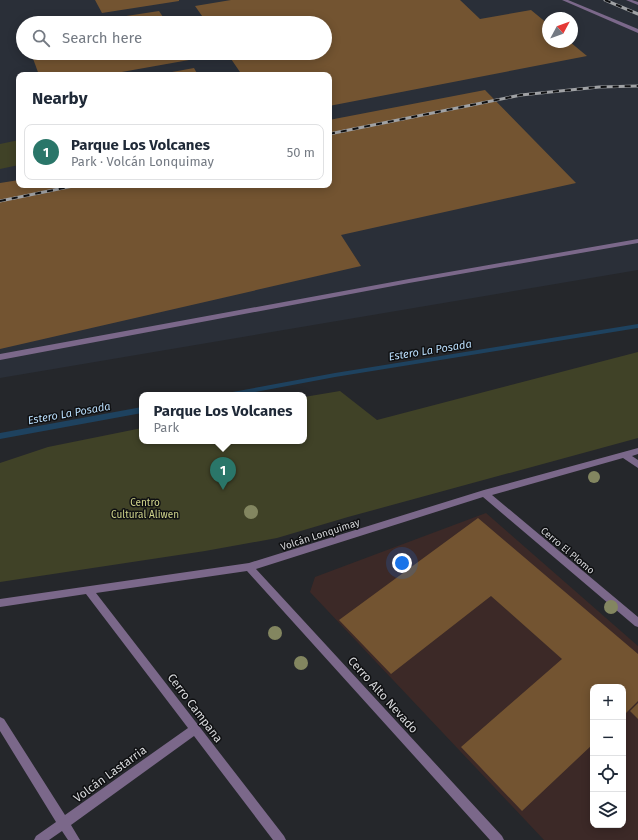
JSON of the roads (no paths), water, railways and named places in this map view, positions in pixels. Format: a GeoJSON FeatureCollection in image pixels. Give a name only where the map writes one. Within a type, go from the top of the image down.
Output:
{"type":"FeatureCollection","features":[{"type":"Feature","properties":{"kind":"street"},"geometry":{"type":"LineString","coordinates":[[564,0],[638,31]]}},
{"type":"Feature","properties":{"kind":"street"},"geometry":{"type":"LineString","coordinates":[[628,0],[638,4]]}},
{"type":"Feature","properties":{"kind":"street"},"geometry":{"type":"LineString","coordinates":[[0,357],[409,281],[638,241]]}},
{"type":"Feature","properties":{"kind":"street","name":"Volcán Lonquimay"},"geometry":{"type":"LineString","coordinates":[[0,603],[249,567],[484,493],[638,451]]}},
{"type":"Feature","properties":{"kind":"street"},"geometry":{"type":"LineString","coordinates":[[624,454],[638,465]]}},
{"type":"Feature","properties":{"kind":"street","name":"Cerro El Plomo"},"geometry":{"type":"LineString","coordinates":[[484,493],[638,623]]}},
{"type":"Feature","properties":{"kind":"street","name":"Cerro Alto Nevado"},"geometry":{"type":"LineString","coordinates":[[249,567],[498,840]]}},
{"type":"Feature","properties":{"kind":"street","name":"Cerro Campana"},"geometry":{"type":"LineString","coordinates":[[89,591],[280,840]]}},
{"type":"Feature","properties":{"kind":"street"},"geometry":{"type":"LineString","coordinates":[[0,722],[74,840]]}},
{"type":"Feature","properties":{"kind":"street","name":"Volcán Lastarria"},"geometry":{"type":"LineString","coordinates":[[40,840],[195,729]]}},
{"type":"Feature","properties":{"kind":"waterway","name":"Estero La Posada"},"geometry":{"type":"LineString","coordinates":[[243,392],[335,375],[638,326]]}},
{"type":"Feature","properties":{"kind":"waterway","name":"Estero La Posada"},"geometry":{"type":"LineString","coordinates":[[0,436],[139,411]]}},
{"type":"Feature","properties":{"kind":"railway"},"geometry":{"type":"LineString","coordinates":[[605,0],[638,14]]}},
{"type":"Feature","properties":{"kind":"railway"},"geometry":{"type":"LineString","coordinates":[[332,133],[521,95],[599,87],[638,86]]}},
{"type":"Feature","properties":{"kind":"railway"},"geometry":{"type":"LineString","coordinates":[[0,201],[63,188]]}},
{"type":"Feature","properties":{"kind":"place","name":"Parque Los Volcanes"},"geometry":{"type":"Point","coordinates":[223,490]}},
{"type":"Feature","properties":{"kind":"park label","name":"Centro Cultural Aliwen"},"geometry":{"type":"Point","coordinates":[145,508]}}]}
